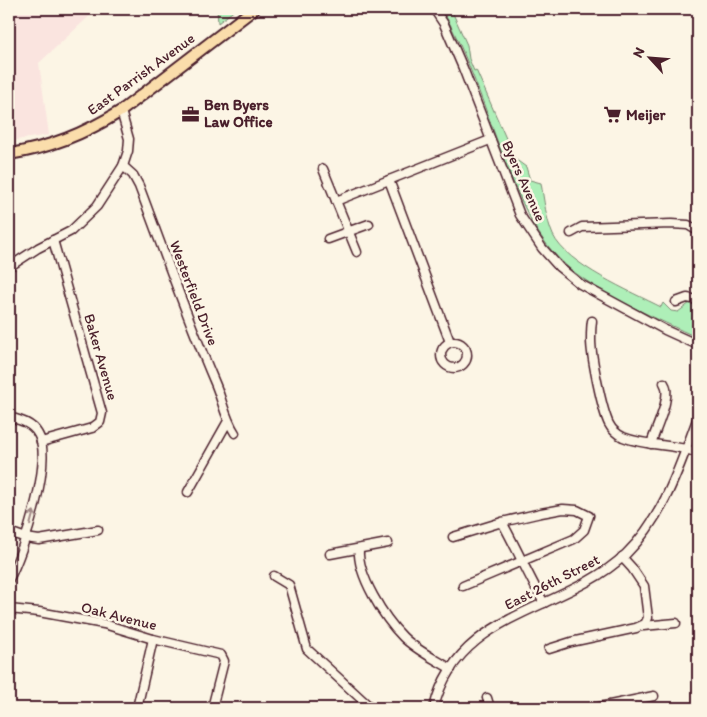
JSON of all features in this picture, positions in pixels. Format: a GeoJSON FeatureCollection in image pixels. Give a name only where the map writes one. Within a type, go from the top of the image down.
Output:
{"type":"FeatureCollection","features":[{"type":"Feature","properties":{"kind":"main road","name":"East Parrish Avenue"},"geometry":{"type":"LineString","coordinates":[[9,154],[36,150],[89,130],[121,111],[254,9]]}},
{"type":"Feature","properties":{"kind":"street","name":"Byers Avenue"},"geometry":{"type":"LineString","coordinates":[[434,9],[444,24],[463,68],[520,215],[542,248],[559,267],[580,284],[603,298],[698,346]]}},
{"type":"Feature","properties":{"kind":"street"},"geometry":{"type":"LineString","coordinates":[[9,267],[38,248],[71,231],[91,213],[123,166],[128,152],[129,139],[121,111]]}},
{"type":"Feature","properties":{"kind":"street"},"geometry":{"type":"LineString","coordinates":[[336,201],[490,140]]}},
{"type":"Feature","properties":{"kind":"street","name":"Westerfield Drive"},"geometry":{"type":"LineString","coordinates":[[123,166],[133,175],[140,186],[194,333],[228,421],[235,433]]}},
{"type":"Feature","properties":{"kind":"street"},"geometry":{"type":"LineString","coordinates":[[324,169],[357,252]]}},
{"type":"Feature","properties":{"kind":"street"},"geometry":{"type":"LineString","coordinates":[[389,180],[450,342]]}},
{"type":"Feature","properties":{"kind":"street"},"geometry":{"type":"LineString","coordinates":[[328,239],[369,224]]}},
{"type":"Feature","properties":{"kind":"street"},"geometry":{"type":"LineString","coordinates":[[570,233],[582,227],[671,224],[688,225],[698,231]]}},
{"type":"Feature","properties":{"kind":"street","name":"Baker Avenue"},"geometry":{"type":"LineString","coordinates":[[41,442],[92,428],[100,422],[102,413],[53,240]]}},
{"type":"Feature","properties":{"kind":"street"},"geometry":{"type":"LineString","coordinates":[[676,302],[687,298],[698,300]]}},
{"type":"Feature","properties":{"kind":"street"},"geometry":{"type":"LineString","coordinates":[[592,321],[590,342],[604,410],[610,426],[622,436],[651,444],[687,448],[698,453]]}},
{"type":"Feature","properties":{"kind":"street"},"geometry":{"type":"LineString","coordinates":[[651,444],[667,397],[664,383]]}},
{"type":"Feature","properties":{"kind":"street","name":"East 26th Street"},"geometry":{"type":"LineString","coordinates":[[434,708],[451,669],[467,649],[487,632],[509,619],[588,582],[622,558],[646,531],[660,509],[687,448],[698,417]]}},
{"type":"Feature","properties":{"kind":"street"},"geometry":{"type":"LineString","coordinates":[[9,418],[29,424],[37,432],[41,442],[42,463],[39,486],[26,538],[9,580]]}},
{"type":"Feature","properties":{"kind":"street"},"geometry":{"type":"LineString","coordinates":[[188,492],[228,421]]}},
{"type":"Feature","properties":{"kind":"street"},"geometry":{"type":"LineString","coordinates":[[453,537],[502,522],[563,509],[577,510],[589,516],[584,530],[574,539],[463,586]]}},
{"type":"Feature","properties":{"kind":"street"},"geometry":{"type":"LineString","coordinates":[[502,522],[544,603]]}},
{"type":"Feature","properties":{"kind":"street"},"geometry":{"type":"LineString","coordinates":[[9,532],[39,540],[98,530]]}},
{"type":"Feature","properties":{"kind":"street"},"geometry":{"type":"LineString","coordinates":[[330,554],[388,543]]}},
{"type":"Feature","properties":{"kind":"street"},"geometry":{"type":"LineString","coordinates":[[359,549],[359,556],[369,588],[392,625],[415,647],[451,669]]}},
{"type":"Feature","properties":{"kind":"street"},"geometry":{"type":"LineString","coordinates":[[622,558],[632,568],[644,586],[648,618],[643,626]]}},
{"type":"Feature","properties":{"kind":"street"},"geometry":{"type":"LineString","coordinates":[[274,576],[289,585],[307,649],[368,708]]}},
{"type":"Feature","properties":{"kind":"street","name":"Oak Avenue"},"geometry":{"type":"LineString","coordinates":[[9,609],[39,612],[104,624],[153,639],[221,655],[224,661],[212,708]]}},
{"type":"Feature","properties":{"kind":"street"},"geometry":{"type":"LineString","coordinates":[[549,650],[571,642],[643,626],[676,623]]}},
{"type":"Feature","properties":{"kind":"street"},"geometry":{"type":"LineString","coordinates":[[137,708],[153,639]]}},
{"type":"Feature","properties":{"kind":"street"},"geometry":{"type":"LineString","coordinates":[[595,708],[654,696]]}},
{"type":"Feature","properties":{"kind":"street"},"geometry":{"type":"LineString","coordinates":[[487,698],[490,708]]}},
{"type":"Feature","properties":{"kind":"shaded area"},"geometry":{"type":"Polygon","coordinates":[[[9,9],[97,9],[39,63],[49,135],[9,141],[9,9]]]}},
{"type":"Feature","properties":{"kind":"green space"},"geometry":{"type":"Polygon","coordinates":[[[217,9],[236,9],[218,23],[217,9]]]}},
{"type":"Feature","properties":{"kind":"green space"},"geometry":{"type":"Polygon","coordinates":[[[442,9],[451,9],[467,45],[469,59],[474,71],[476,70],[515,159],[526,167],[530,180],[541,183],[549,223],[553,235],[560,246],[572,257],[601,277],[661,307],[663,303],[671,311],[678,312],[690,303],[698,304],[698,338],[598,288],[569,268],[557,257],[530,218],[516,189],[468,63],[442,9]]]}},
{"type":"Feature","properties":{"kind":"place","name":"Ben Byers Law Office"},"geometry":{"type":"Point","coordinates":[190,114]}},
{"type":"Feature","properties":{"kind":"place","name":"Meijer"},"geometry":{"type":"Point","coordinates":[612,115]}}]}
